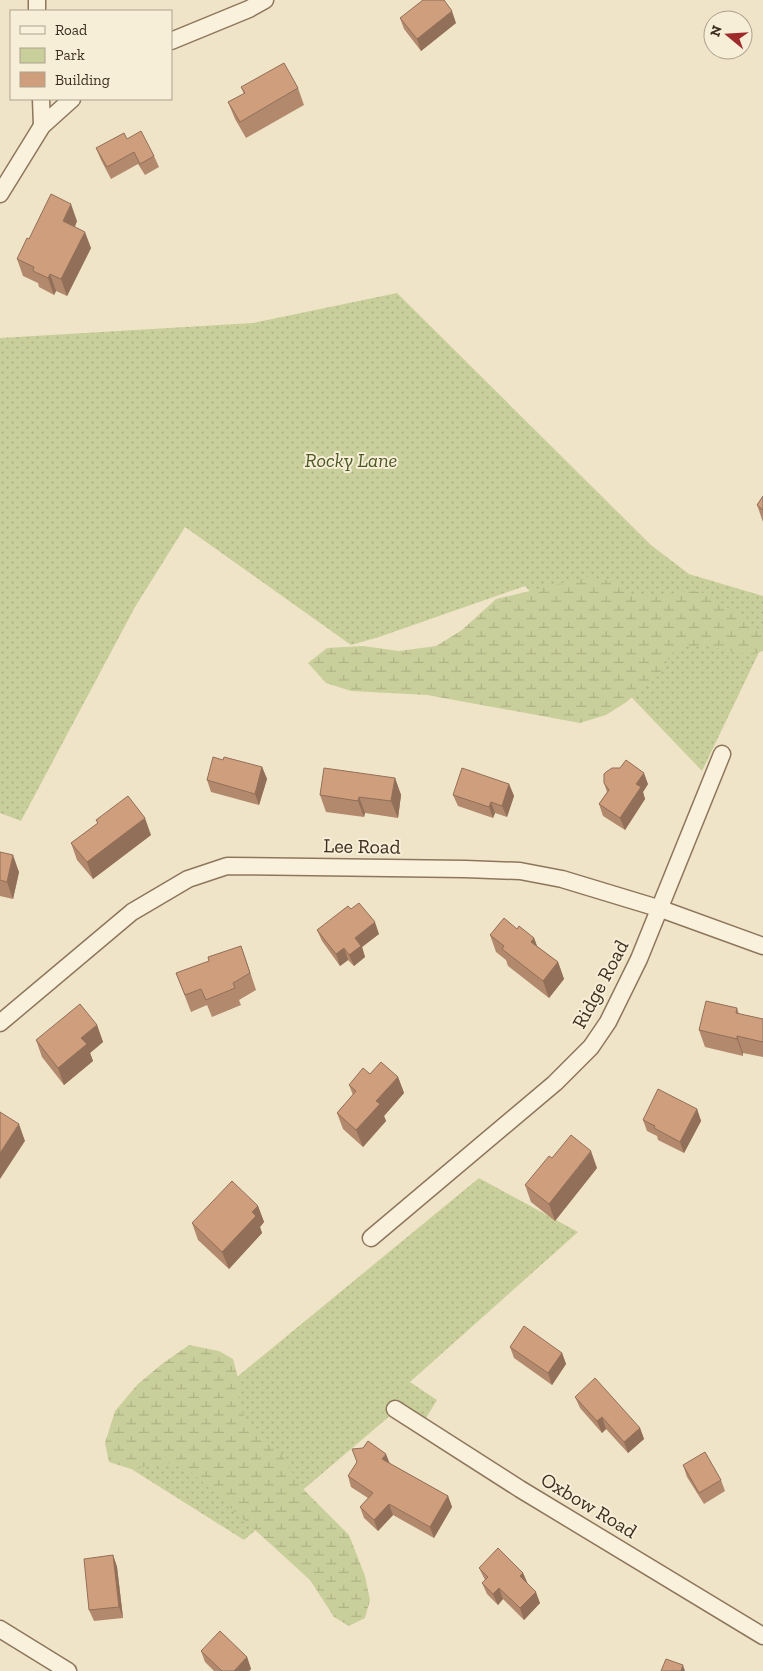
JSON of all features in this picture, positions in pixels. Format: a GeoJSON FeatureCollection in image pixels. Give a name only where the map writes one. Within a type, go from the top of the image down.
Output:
{"type":"FeatureCollection","features":[{"type":"Feature","properties":{"kind":"street"},"geometry":{"type":"LineString","coordinates":[[172,41],[249,9],[265,0]]}},
{"type":"Feature","properties":{"kind":"street"},"geometry":{"type":"LineString","coordinates":[[41,100],[42,126]]}},
{"type":"Feature","properties":{"kind":"street"},"geometry":{"type":"LineString","coordinates":[[0,194],[42,126],[71,100]]}},
{"type":"Feature","properties":{"kind":"street","name":"Ridge Road"},"geometry":{"type":"LineString","coordinates":[[371,1238],[555,1084],[591,1047],[622,997],[661,909],[722,754]]}},
{"type":"Feature","properties":{"kind":"street","name":"Lee Road"},"geometry":{"type":"LineString","coordinates":[[0,1023],[132,912],[188,879],[227,866],[520,871],[562,880],[661,909],[763,946]]}},
{"type":"Feature","properties":{"kind":"street","name":"Oxbow Road"},"geometry":{"type":"LineString","coordinates":[[395,1409],[520,1489],[763,1636]]}},
{"type":"Feature","properties":{"kind":"street"},"geometry":{"type":"LineString","coordinates":[[0,1628],[68,1671]]}},
{"type":"Feature","properties":{"kind":"green space","name":"Rocky Lane"},"geometry":{"type":"Polygon","coordinates":[[[397,293],[651,545],[689,574],[763,596],[763,644],[702,771],[525,586],[351,645],[185,527],[135,607],[21,821],[0,813],[0,338],[253,323],[397,293]]]}},
{"type":"Feature","properties":{"kind":"green space"},"geometry":{"type":"Polygon","coordinates":[[[588,577],[612,581],[635,596],[657,597],[678,592],[695,591],[711,595],[746,622],[763,632],[763,651],[751,655],[707,646],[681,647],[672,653],[656,678],[625,703],[606,715],[580,723],[427,695],[351,691],[326,683],[308,663],[327,648],[363,646],[399,651],[436,646],[462,630],[496,599],[588,577]]]}},
{"type":"Feature","properties":{"kind":"green space"},"geometry":{"type":"Polygon","coordinates":[[[479,1178],[578,1232],[410,1382],[437,1400],[418,1431],[391,1415],[244,1540],[125,1465],[192,1414],[479,1178]]]}},
{"type":"Feature","properties":{"kind":"green space"},"geometry":{"type":"Polygon","coordinates":[[[189,1345],[219,1351],[233,1359],[238,1378],[241,1411],[258,1434],[280,1451],[300,1486],[349,1535],[365,1576],[370,1600],[365,1618],[349,1626],[334,1617],[310,1580],[188,1469],[168,1463],[131,1469],[109,1462],[105,1443],[115,1411],[138,1384],[189,1345]]]}},
{"type":"Feature","properties":{"kind":"building"},"geometry":{"type":"Polygon","coordinates":[[[423,0],[444,0],[452,11],[417,39],[400,18],[423,0]]]}},
{"type":"Feature","properties":{"kind":"building"},"geometry":{"type":"Polygon","coordinates":[[[284,63],[298,88],[240,122],[228,102],[245,93],[241,87],[284,63]]]}},
{"type":"Feature","properties":{"kind":"building"},"geometry":{"type":"Polygon","coordinates":[[[141,131],[154,156],[140,164],[134,152],[107,167],[96,148],[124,133],[127,139],[141,131]]]}},
{"type":"Feature","properties":{"kind":"building"},"geometry":{"type":"Polygon","coordinates":[[[51,194],[71,204],[63,221],[85,232],[61,279],[50,274],[48,278],[33,271],[34,267],[17,259],[51,194]]]}},
{"type":"Feature","properties":{"kind":"building"},"geometry":{"type":"Polygon","coordinates":[[[763,496],[763,510],[757,505],[763,496]]]}},
{"type":"Feature","properties":{"kind":"building"},"geometry":{"type":"Polygon","coordinates":[[[213,757],[223,760],[224,757],[262,767],[255,794],[207,780],[213,757]]]}},
{"type":"Feature","properties":{"kind":"building"},"geometry":{"type":"Polygon","coordinates":[[[626,760],[644,773],[636,784],[641,787],[620,818],[599,804],[609,790],[604,783],[604,774],[612,768],[620,768],[626,760]]]}},
{"type":"Feature","properties":{"kind":"building"},"geometry":{"type":"Polygon","coordinates":[[[324,768],[395,778],[391,801],[359,797],[358,801],[320,795],[324,768]]]}},
{"type":"Feature","properties":{"kind":"building"},"geometry":{"type":"Polygon","coordinates":[[[462,768],[509,784],[502,806],[491,802],[489,807],[453,795],[462,768]]]}},
{"type":"Feature","properties":{"kind":"building"},"geometry":{"type":"Polygon","coordinates":[[[128,796],[145,818],[87,862],[71,843],[98,823],[96,820],[128,796]]]}},
{"type":"Feature","properties":{"kind":"building"},"geometry":{"type":"Polygon","coordinates":[[[0,852],[13,855],[7,882],[0,880],[0,852]]]}},
{"type":"Feature","properties":{"kind":"building"},"geometry":{"type":"Polygon","coordinates":[[[359,903],[375,922],[355,938],[361,946],[349,955],[344,948],[336,954],[317,930],[348,906],[351,909],[359,903]]]}},
{"type":"Feature","properties":{"kind":"building"},"geometry":{"type":"Polygon","coordinates":[[[504,918],[517,929],[519,926],[534,938],[531,942],[558,962],[543,981],[502,949],[504,946],[490,935],[504,918]]]}},
{"type":"Feature","properties":{"kind":"building"},"geometry":{"type":"Polygon","coordinates":[[[241,946],[250,973],[233,983],[235,988],[206,1000],[201,989],[185,995],[176,973],[209,961],[208,957],[241,946]]]}},
{"type":"Feature","properties":{"kind":"building"},"geometry":{"type":"Polygon","coordinates":[[[706,1001],[737,1008],[736,1013],[763,1019],[763,1042],[737,1036],[737,1039],[699,1030],[706,1001]]]}},
{"type":"Feature","properties":{"kind":"building"},"geometry":{"type":"Polygon","coordinates":[[[80,1004],[97,1025],[81,1038],[87,1044],[58,1068],[36,1040],[80,1004]]]}},
{"type":"Feature","properties":{"kind":"building"},"geometry":{"type":"Polygon","coordinates":[[[381,1062],[398,1077],[376,1101],[380,1104],[356,1130],[337,1113],[356,1091],[349,1085],[363,1068],[370,1074],[381,1062]]]}},
{"type":"Feature","properties":{"kind":"building"},"geometry":{"type":"Polygon","coordinates":[[[658,1089],[697,1109],[680,1142],[643,1120],[658,1089]]]}},
{"type":"Feature","properties":{"kind":"building"},"geometry":{"type":"Polygon","coordinates":[[[0,1112],[19,1124],[0,1153],[0,1112]]]}},
{"type":"Feature","properties":{"kind":"building"},"geometry":{"type":"Polygon","coordinates":[[[571,1135],[591,1151],[549,1204],[525,1185],[549,1156],[552,1158],[571,1135]]]}},
{"type":"Feature","properties":{"kind":"building"},"geometry":{"type":"Polygon","coordinates":[[[232,1181],[258,1206],[252,1212],[256,1216],[222,1252],[192,1223],[232,1181]]]}},
{"type":"Feature","properties":{"kind":"building"},"geometry":{"type":"Polygon","coordinates":[[[524,1326],[562,1353],[548,1373],[510,1347],[524,1326]]]}},
{"type":"Feature","properties":{"kind":"building"},"geometry":{"type":"Polygon","coordinates":[[[595,1378],[640,1428],[624,1442],[602,1417],[597,1421],[575,1397],[595,1378]]]}},
{"type":"Feature","properties":{"kind":"building"},"geometry":{"type":"Polygon","coordinates":[[[368,1441],[386,1454],[382,1459],[448,1496],[430,1527],[389,1504],[374,1520],[360,1507],[373,1493],[348,1476],[357,1462],[352,1449],[363,1448],[368,1441]]]}},
{"type":"Feature","properties":{"kind":"building"},"geometry":{"type":"Polygon","coordinates":[[[705,1452],[721,1480],[699,1493],[683,1465],[705,1452]]]}},
{"type":"Feature","properties":{"kind":"building"},"geometry":{"type":"Polygon","coordinates":[[[498,1548],[523,1573],[520,1576],[536,1592],[520,1608],[499,1588],[493,1594],[482,1583],[488,1577],[479,1568],[498,1548]]]}},
{"type":"Feature","properties":{"kind":"building"},"geometry":{"type":"Polygon","coordinates":[[[113,1555],[119,1607],[89,1610],[84,1559],[113,1555]]]}},
{"type":"Feature","properties":{"kind":"building"},"geometry":{"type":"Polygon","coordinates":[[[220,1631],[247,1657],[234,1671],[222,1671],[201,1651],[220,1631]]]}},
{"type":"Feature","properties":{"kind":"building"},"geometry":{"type":"Polygon","coordinates":[[[666,1659],[683,1665],[681,1671],[661,1671],[666,1659]]]}}]}
